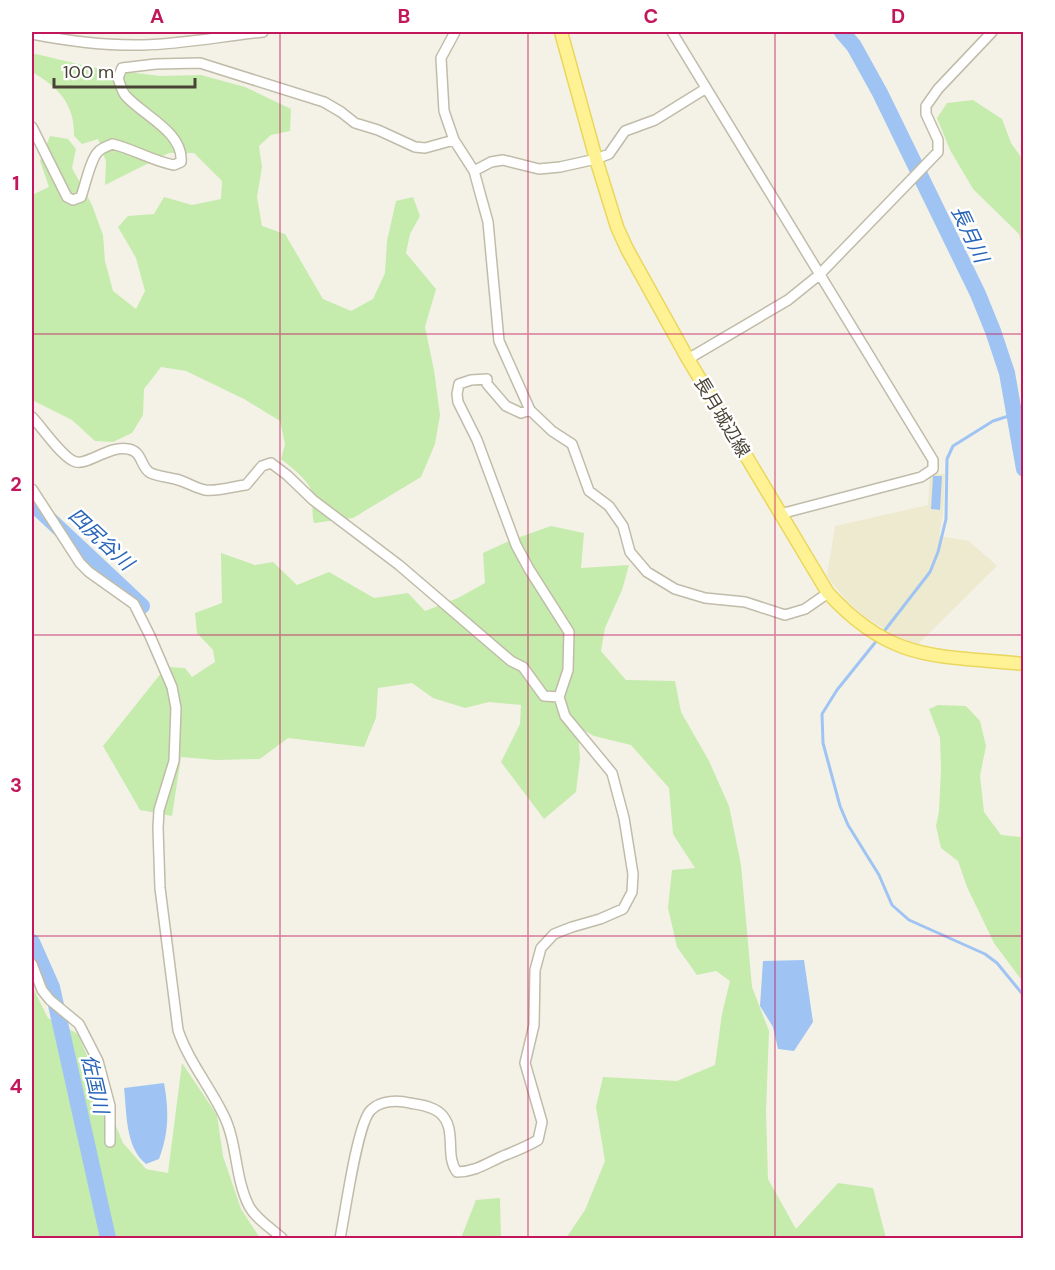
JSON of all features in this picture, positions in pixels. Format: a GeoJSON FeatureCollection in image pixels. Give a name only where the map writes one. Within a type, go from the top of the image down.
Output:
{"type":"FeatureCollection","features":[{"type":"Feature","properties":{"kind":"main road","name":"長月城辺線"},"geometry":{"type":"LineString","coordinates":[[561,32],[596,159],[617,227],[627,249],[688,359],[828,593],[859,623],[886,641],[906,650],[929,655],[1023,664]]}},
{"type":"Feature","properties":{"kind":"street"},"geometry":{"type":"LineString","coordinates":[[32,34],[68,41],[144,45],[185,36],[263,32]]}},
{"type":"Feature","properties":{"kind":"street"},"geometry":{"type":"LineString","coordinates":[[455,32],[441,58],[440,74],[444,111],[454,140],[474,171],[488,222],[499,341],[531,410],[552,431],[572,444],[589,491],[609,506],[623,526],[630,552],[648,572],[675,589],[705,598],[744,602],[785,615],[805,609],[828,593]]}},
{"type":"Feature","properties":{"kind":"street"},"geometry":{"type":"LineString","coordinates":[[672,32],[933,460],[933,469],[921,477],[780,514]]}},
{"type":"Feature","properties":{"kind":"street"},"geometry":{"type":"LineString","coordinates":[[688,359],[788,300],[819,275],[938,152],[938,140],[926,114],[926,106],[938,89],[992,32]]}},
{"type":"Feature","properties":{"kind":"street"},"geometry":{"type":"LineString","coordinates":[[32,127],[67,197],[73,200],[81,197],[93,158],[98,151],[112,144],[129,148],[161,163],[174,165],[181,162],[182,154],[168,130],[124,94],[118,78],[122,68],[156,64],[200,63],[324,102],[355,123],[378,130],[415,147],[425,148],[454,140]]}},
{"type":"Feature","properties":{"kind":"street"},"geometry":{"type":"LineString","coordinates":[[474,171],[491,162],[504,160],[539,169],[596,159],[609,154],[625,131],[655,120],[705,88]]}},
{"type":"Feature","properties":{"kind":"street"},"geometry":{"type":"LineString","coordinates":[[340,1239],[347,1190],[364,1122],[370,1110],[386,1101],[405,1101],[434,1108],[442,1114],[450,1130],[452,1165],[458,1172],[470,1172],[520,1151],[538,1140],[542,1122],[525,1063],[534,1025],[535,970],[541,948],[554,934],[623,909],[632,892],[633,874],[624,818],[612,773],[565,716],[559,697],[568,670],[569,632],[516,545],[496,486],[458,402],[459,384],[471,380],[487,379],[488,384],[506,406],[521,413],[531,410]]}},
{"type":"Feature","properties":{"kind":"street"},"geometry":{"type":"LineString","coordinates":[[32,417],[65,455],[75,462],[81,462],[110,450],[128,448],[141,457],[145,468],[150,473],[177,479],[205,490],[246,485],[262,466],[271,464],[287,475],[313,500],[399,565],[511,661],[523,667],[544,696],[559,697]]}},
{"type":"Feature","properties":{"kind":"street"},"geometry":{"type":"LineString","coordinates":[[32,489],[80,563],[134,604],[172,687],[176,708],[175,750],[174,761],[159,810],[159,888],[178,1030],[183,1047],[224,1114],[243,1192],[250,1208],[282,1239]]}},
{"type":"Feature","properties":{"kind":"street"},"geometry":{"type":"LineString","coordinates":[[32,964],[42,990],[50,1000],[79,1024],[98,1061],[110,1106],[110,1142]]}},
{"type":"Feature","properties":{"kind":"shaded area"},"geometry":{"type":"Polygon","coordinates":[[[930,473],[945,474],[943,514],[939,536],[969,541],[997,566],[917,645],[865,617],[844,598],[827,576],[835,526],[928,505],[930,473]]]}},
{"type":"Feature","properties":{"kind":"green space"},"geometry":{"type":"Polygon","coordinates":[[[32,53],[90,67],[160,76],[201,75],[245,87],[291,109],[290,131],[271,135],[259,146],[262,167],[257,197],[262,226],[285,234],[323,299],[351,311],[373,299],[385,273],[387,241],[396,201],[413,197],[420,216],[410,234],[406,253],[436,289],[425,327],[440,415],[435,444],[421,477],[353,518],[314,523],[312,494],[309,486],[281,459],[285,444],[280,421],[244,399],[186,371],[161,367],[144,389],[143,415],[132,433],[113,442],[95,441],[72,420],[32,400],[32,195],[49,187],[40,161],[50,136],[68,139],[76,149],[72,168],[92,205],[103,235],[105,261],[113,291],[136,309],[145,291],[136,258],[118,227],[128,216],[154,214],[164,197],[192,205],[221,199],[222,181],[194,153],[169,153],[105,185],[106,161],[98,139],[82,144],[74,136],[72,115],[63,98],[50,84],[32,72],[32,53]]]}},
{"type":"Feature","properties":{"kind":"green space"},"geometry":{"type":"Polygon","coordinates":[[[973,100],[1002,119],[1011,143],[1023,160],[1023,250],[1019,234],[973,189],[950,150],[937,118],[947,103],[973,100]]]}},
{"type":"Feature","properties":{"kind":"green space"},"geometry":{"type":"Polygon","coordinates":[[[551,526],[584,533],[581,568],[629,565],[622,590],[605,628],[601,651],[626,680],[675,681],[681,712],[709,761],[729,806],[741,865],[752,987],[769,1031],[766,1111],[768,1179],[796,1229],[838,1183],[873,1188],[886,1238],[566,1238],[585,1210],[605,1161],[596,1107],[603,1077],[677,1081],[715,1065],[722,1014],[730,981],[716,971],[697,975],[677,947],[668,908],[672,870],[695,868],[673,834],[669,788],[631,745],[594,736],[578,727],[580,759],[576,792],[544,819],[501,762],[520,724],[521,705],[489,702],[465,708],[433,698],[412,683],[378,688],[376,718],[364,747],[288,738],[260,759],[216,760],[181,757],[172,816],[140,810],[103,746],[166,667],[185,668],[192,677],[215,662],[213,650],[197,633],[195,613],[222,603],[221,553],[255,565],[273,562],[297,585],[329,572],[374,598],[408,593],[425,611],[458,598],[485,583],[483,553],[551,526]]]}},
{"type":"Feature","properties":{"kind":"green space"},"geometry":{"type":"Polygon","coordinates":[[[938,705],[966,706],[980,721],[986,746],[980,776],[984,812],[1001,835],[1021,837],[1023,834],[1023,863],[1021,864],[1024,882],[1023,982],[994,943],[967,887],[958,861],[941,848],[936,826],[941,769],[940,738],[929,709],[938,705]]]}},
{"type":"Feature","properties":{"kind":"green space"},"geometry":{"type":"Polygon","coordinates":[[[32,986],[48,1018],[78,1034],[123,1143],[146,1169],[168,1173],[182,1063],[217,1115],[223,1156],[241,1209],[260,1238],[32,1238],[32,986]]]}},
{"type":"Feature","properties":{"kind":"green space"},"geometry":{"type":"Polygon","coordinates":[[[500,1198],[501,1238],[461,1238],[476,1200],[500,1198]]]}},
{"type":"Feature","properties":{"kind":"water"},"geometry":{"type":"Polygon","coordinates":[[[933,476],[942,476],[940,510],[931,509],[933,476]]]}},
{"type":"Feature","properties":{"kind":"water"},"geometry":{"type":"Polygon","coordinates":[[[804,960],[813,1022],[794,1051],[778,1049],[773,1027],[760,1006],[763,961],[804,960]]]}},
{"type":"Feature","properties":{"kind":"water"},"geometry":{"type":"Polygon","coordinates":[[[164,1083],[167,1103],[165,1140],[159,1159],[146,1164],[139,1157],[131,1139],[124,1088],[164,1083]]]}},
{"type":"Feature","properties":{"kind":"waterway","name":"長月川"},"geometry":{"type":"LineString","coordinates":[[842,32],[854,46],[880,93],[978,294],[1007,373],[1024,469]]}},
{"type":"Feature","properties":{"kind":"waterway"},"geometry":{"type":"LineString","coordinates":[[882,634],[930,572],[938,552],[946,519],[947,459],[953,446],[993,421],[1015,414]]}},
{"type":"Feature","properties":{"kind":"waterway","name":"四尻谷川"},"geometry":{"type":"LineString","coordinates":[[32,503],[142,606]]}},
{"type":"Feature","properties":{"kind":"waterway"},"geometry":{"type":"LineString","coordinates":[[878,639],[837,690],[822,714],[823,743],[840,806],[848,825],[879,875],[892,905],[909,920],[985,954],[997,963],[1024,996]]}},
{"type":"Feature","properties":{"kind":"waterway","name":"佐国川"},"geometry":{"type":"LineString","coordinates":[[32,942],[52,987],[108,1238]]}}]}
